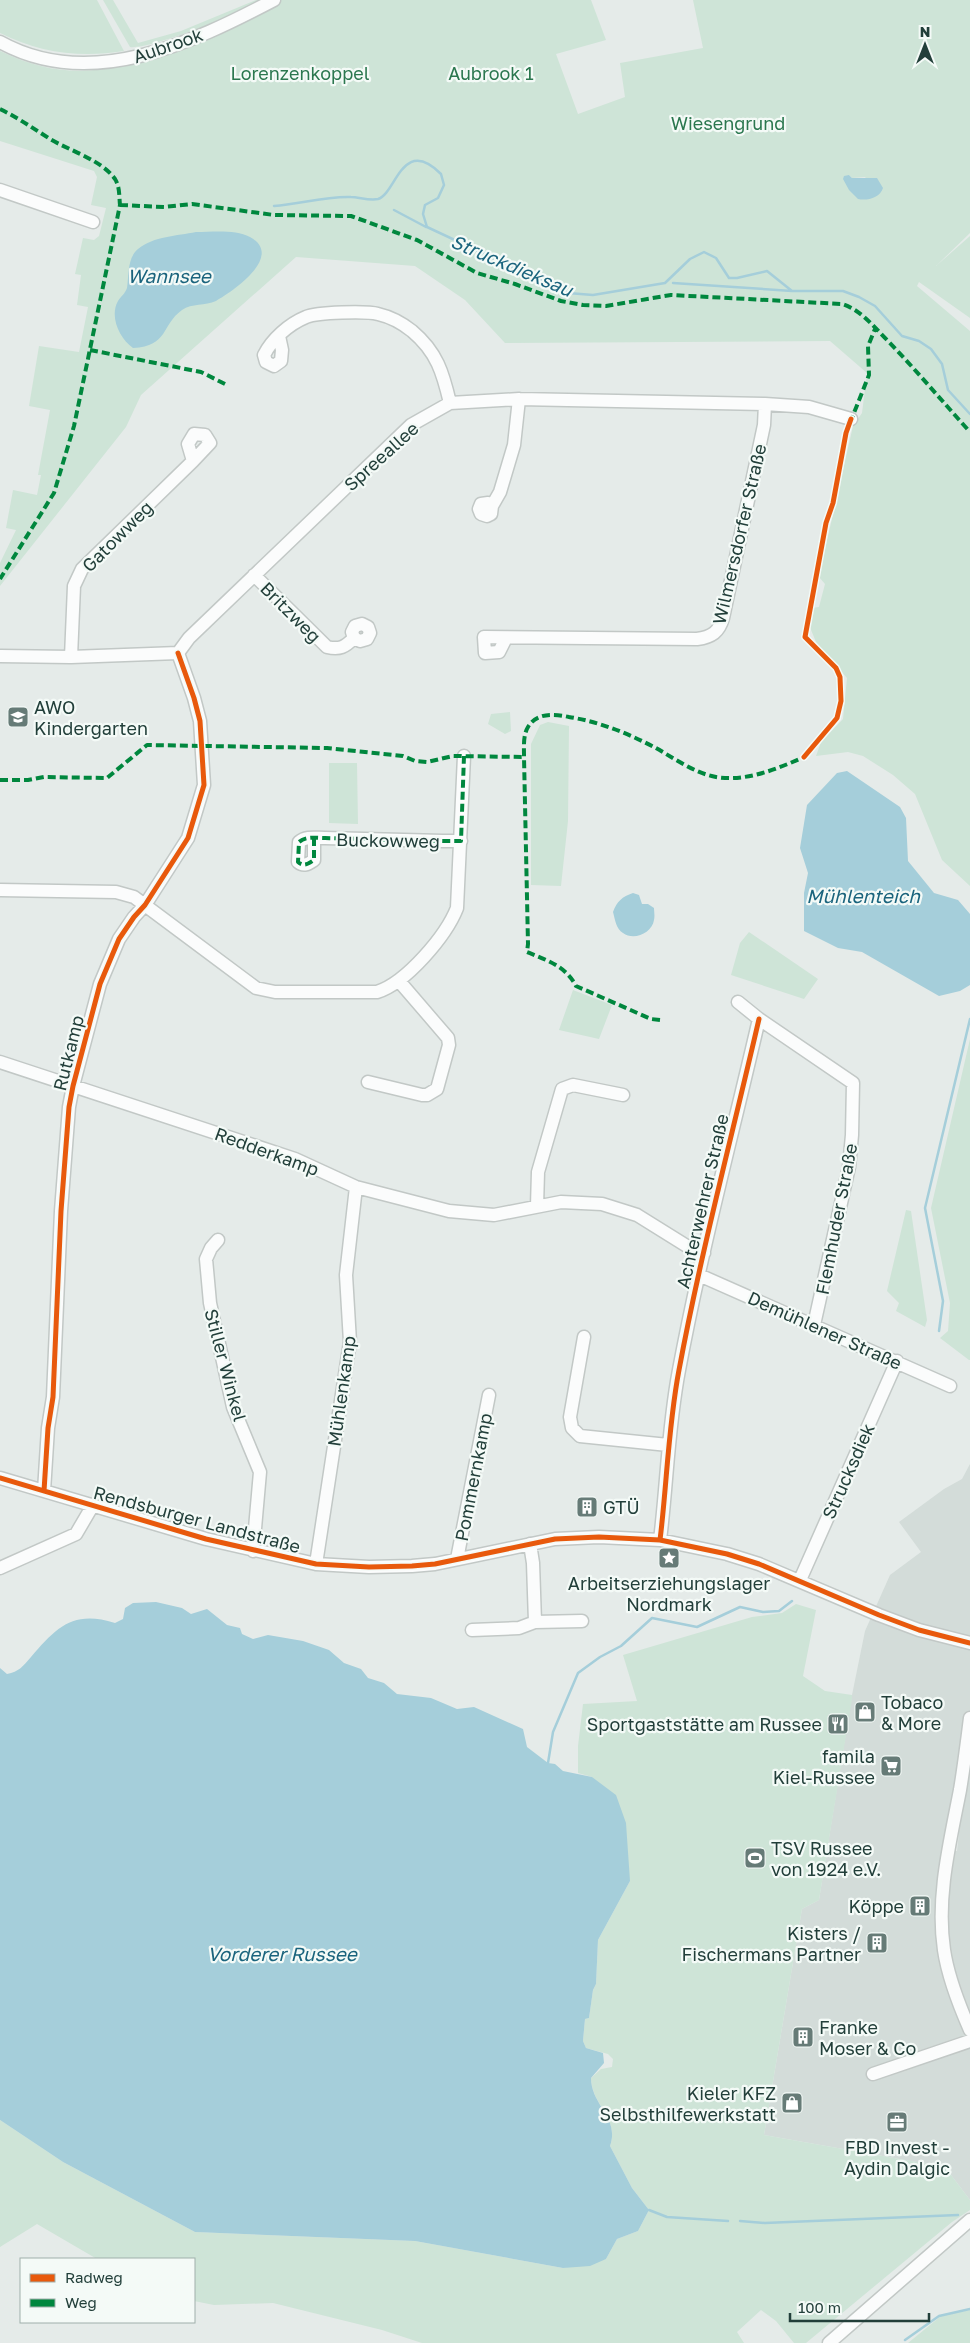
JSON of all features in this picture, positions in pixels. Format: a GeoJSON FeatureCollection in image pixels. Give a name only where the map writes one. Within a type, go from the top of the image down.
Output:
{"type":"FeatureCollection","features":[{"type":"Feature","properties":{"kind":"street","name":"Aubrook"},"geometry":{"type":"LineString","coordinates":[[0,42],[27,55],[66,63],[86,64],[123,60],[160,51],[274,0]]}},
{"type":"Feature","properties":{"kind":"street"},"geometry":{"type":"LineString","coordinates":[[0,190],[93,222]]}},
{"type":"Feature","properties":{"kind":"street"},"geometry":{"type":"LineString","coordinates":[[279,336],[290,326],[307,316],[376,313],[396,320],[412,330],[428,346],[440,365],[450,403]]}},
{"type":"Feature","properties":{"kind":"street"},"geometry":{"type":"LineString","coordinates":[[492,506],[500,492],[514,445],[519,400]]}},
{"type":"Feature","properties":{"kind":"street","name":"Spreeallee"},"geometry":{"type":"LineString","coordinates":[[178,653],[188,638],[411,425],[450,403],[519,400],[765,404],[809,407],[851,420]]}},
{"type":"Feature","properties":{"kind":"street","name":"Wilmersdorfer Straße"},"geometry":{"type":"LineString","coordinates":[[506,638],[528,636],[697,639],[708,638],[717,632],[723,618],[743,527],[764,425],[765,404]]}},
{"type":"Feature","properties":{"kind":"street","name":"Gatowweg"},"geometry":{"type":"LineString","coordinates":[[71,657],[74,586],[82,569],[193,461]]}},
{"type":"Feature","properties":{"kind":"street","name":"Britzweg"},"geometry":{"type":"LineString","coordinates":[[254,576],[327,647],[337,650],[344,648],[354,638]]}},
{"type":"Feature","properties":{"kind":"street"},"geometry":{"type":"LineString","coordinates":[[0,656],[71,657],[178,653]]}},
{"type":"Feature","properties":{"kind":"street","name":"Rutkamp"},"geometry":{"type":"LineString","coordinates":[[44,1491],[48,1428],[53,1397],[61,1211],[69,1107],[73,1086],[100,984],[119,939],[134,916],[145,905],[188,838],[204,785],[200,721],[178,653]]}},
{"type":"Feature","properties":{"kind":"street"},"geometry":{"type":"LineString","coordinates":[[0,890],[116,892],[134,897],[233,973],[256,988],[276,992],[367,993],[384,990],[399,981],[447,929],[454,916],[459,898],[464,756]]}},
{"type":"Feature","properties":{"kind":"street","name":"Buckowweg"},"geometry":{"type":"LineString","coordinates":[[314,838],[461,841]]}},
{"type":"Feature","properties":{"kind":"street"},"geometry":{"type":"LineString","coordinates":[[368,1082],[422,1095],[427,1095],[437,1089],[449,1045],[448,1038],[399,981]]}},
{"type":"Feature","properties":{"kind":"street"},"geometry":{"type":"LineString","coordinates":[[738,1002],[759,1019]]}},
{"type":"Feature","properties":{"kind":"street","name":"Flemhuder Straße"},"geometry":{"type":"LineString","coordinates":[[759,1019],[853,1083],[849,1167],[814,1325]]}},
{"type":"Feature","properties":{"kind":"street","name":"Achterwehrer Straße"},"geometry":{"type":"LineString","coordinates":[[660,1540],[668,1445],[679,1372],[699,1275],[759,1019]]}},
{"type":"Feature","properties":{"kind":"street","name":"Redderkamp"},"geometry":{"type":"LineString","coordinates":[[0,1062],[287,1156],[356,1187],[450,1211],[494,1215],[561,1202],[586,1202],[620,1208],[643,1218],[690,1248],[704,1253]]}},
{"type":"Feature","properties":{"kind":"street"},"geometry":{"type":"LineString","coordinates":[[538,1206],[538,1172],[562,1089],[573,1085],[623,1095]]}},
{"type":"Feature","properties":{"kind":"street","name":"Mühlenkamp"},"geometry":{"type":"LineString","coordinates":[[316,1564],[350,1342],[346,1275],[356,1187]]}},
{"type":"Feature","properties":{"kind":"street","name":"Stiller Winkel"},"geometry":{"type":"LineString","coordinates":[[218,1240],[211,1248],[206,1259],[210,1303],[233,1407],[260,1472],[253,1551]]}},
{"type":"Feature","properties":{"kind":"street","name":"Demühlener Straße"},"geometry":{"type":"LineString","coordinates":[[699,1275],[950,1386]]}},
{"type":"Feature","properties":{"kind":"street"},"geometry":{"type":"LineString","coordinates":[[584,1337],[570,1417],[572,1428],[580,1436],[668,1445]]}},
{"type":"Feature","properties":{"kind":"street","name":"Strucksdiek"},"geometry":{"type":"LineString","coordinates":[[800,1580],[897,1361]]}},
{"type":"Feature","properties":{"kind":"street","name":"Pommernkamp"},"geometry":{"type":"LineString","coordinates":[[457,1559],[489,1395]]}},
{"type":"Feature","properties":{"kind":"street","name":"Rendsburger Landstraße"},"geometry":{"type":"LineString","coordinates":[[0,1478],[253,1551],[316,1564],[369,1567],[412,1566],[434,1564],[555,1540],[599,1538],[660,1540],[728,1554],[800,1580],[879,1615],[919,1630],[970,1643]]}},
{"type":"Feature","properties":{"kind":"street"},"geometry":{"type":"LineString","coordinates":[[0,1568],[76,1534],[93,1505]]}},
{"type":"Feature","properties":{"kind":"street"},"geometry":{"type":"LineString","coordinates":[[530,1544],[533,1564],[535,1622]]}},
{"type":"Feature","properties":{"kind":"street"},"geometry":{"type":"LineString","coordinates":[[472,1630],[519,1628],[535,1622],[582,1622]]}},
{"type":"Feature","properties":{"kind":"street"},"geometry":{"type":"LineString","coordinates":[[970,1718],[946,1862],[942,1920],[946,1958],[960,2007],[970,2030]]}},
{"type":"Feature","properties":{"kind":"street"},"geometry":{"type":"LineString","coordinates":[[873,2074],[970,2041]]}},
{"type":"Feature","properties":{"kind":"street"},"geometry":{"type":"LineString","coordinates":[[829,2343],[970,2220]]}},
{"type":"Feature","properties":{"kind":"shaded area"},"geometry":{"type":"Polygon","coordinates":[[[970,1464],[970,2200],[945,2167],[764,2135],[802,1909],[819,1900],[852,1695],[865,1631],[890,1575],[921,1552],[899,1522],[944,1489],[962,1479],[970,1464]],[[946,1830],[943,1850],[957,1851],[959,1833],[946,1830]]]}},
{"type":"Feature","properties":{"kind":"green space"},"geometry":{"type":"Polygon","coordinates":[[[0,0],[97,0],[124,51],[76,54],[45,49],[15,40],[0,33],[0,0]]]}},
{"type":"Feature","properties":{"kind":"green space"},"geometry":{"type":"Polygon","coordinates":[[[103,0],[113,0],[138,43],[181,31],[256,0],[263,0],[237,13],[176,37],[156,43],[130,47],[103,0]]]}},
{"type":"Feature","properties":{"kind":"green space"},"geometry":{"type":"Polygon","coordinates":[[[282,0],[591,0],[606,40],[556,54],[578,114],[625,97],[620,63],[703,48],[693,0],[970,0],[970,233],[936,266],[970,236],[970,318],[919,282],[917,286],[970,331],[970,886],[942,860],[915,794],[893,775],[863,756],[848,752],[816,756],[821,742],[843,719],[847,678],[816,642],[809,625],[812,608],[819,607],[825,584],[819,577],[853,426],[862,413],[867,373],[830,341],[505,343],[465,300],[415,266],[296,257],[141,395],[126,427],[0,586],[0,563],[16,530],[6,528],[13,490],[37,495],[41,475],[38,475],[50,410],[29,406],[39,346],[79,352],[88,307],[77,305],[81,275],[75,274],[83,238],[94,240],[99,236],[106,208],[91,205],[97,177],[94,171],[0,141],[0,51],[48,68],[92,70],[114,67],[137,62],[222,30],[282,0]],[[849,175],[849,190],[866,177],[852,178],[849,175]]]}},
{"type":"Feature","properties":{"kind":"green space"},"geometry":{"type":"Polygon","coordinates":[[[510,712],[511,731],[505,734],[488,724],[491,714],[510,712]]]}},
{"type":"Feature","properties":{"kind":"green space"},"geometry":{"type":"Polygon","coordinates":[[[548,722],[569,726],[568,821],[561,886],[531,885],[531,744],[540,725],[548,722]]]}},
{"type":"Feature","properties":{"kind":"green space"},"geometry":{"type":"Polygon","coordinates":[[[329,763],[357,763],[358,824],[329,823],[329,763]]]}},
{"type":"Feature","properties":{"kind":"green space"},"geometry":{"type":"Polygon","coordinates":[[[749,932],[818,979],[804,999],[731,975],[740,943],[749,932]]]}},
{"type":"Feature","properties":{"kind":"green space"},"geometry":{"type":"Polygon","coordinates":[[[573,990],[612,1005],[599,1039],[559,1030],[573,990]]]}},
{"type":"Feature","properties":{"kind":"green space"},"geometry":{"type":"Polygon","coordinates":[[[970,1039],[969,1360],[940,1338],[948,1331],[950,1303],[931,1208],[970,1039]]]}},
{"type":"Feature","properties":{"kind":"green space"},"geometry":{"type":"Polygon","coordinates":[[[906,1210],[911,1211],[927,1320],[925,1327],[896,1311],[899,1303],[887,1291],[906,1210]]]}},
{"type":"Feature","properties":{"kind":"green space"},"geometry":{"type":"Polygon","coordinates":[[[796,1604],[816,1610],[803,1676],[825,1691],[852,1695],[852,1699],[819,1900],[802,1909],[764,2135],[945,2167],[970,2200],[970,2210],[952,2222],[806,2343],[794,2343],[776,2321],[761,2310],[737,2332],[744,2343],[422,2343],[382,2330],[273,2303],[214,2305],[195,2301],[195,2258],[95,2258],[37,2224],[0,2247],[0,2120],[63,2162],[195,2232],[415,2241],[563,2268],[606,2259],[617,2239],[638,2231],[649,2210],[632,2188],[610,2146],[611,2128],[592,2087],[591,2078],[601,2069],[612,2067],[613,2059],[608,2054],[586,2048],[583,2041],[585,2019],[589,2018],[593,1990],[596,1984],[598,1940],[630,1881],[592,1777],[578,1773],[578,1746],[583,1704],[637,1701],[623,1655],[752,1617],[782,1613],[796,1604]]]}},
{"type":"Feature","properties":{"kind":"green space"},"geometry":{"type":"Polygon","coordinates":[[[970,2310],[970,2343],[908,2343],[941,2316],[970,2310]]]}},
{"type":"Feature","properties":{"kind":"water"},"geometry":{"type":"Polygon","coordinates":[[[849,175],[852,178],[877,178],[883,188],[873,198],[858,199],[849,190],[843,179],[844,176],[849,175]]]}},
{"type":"Feature","properties":{"kind":"water","name":"Wannsee"},"geometry":{"type":"Polygon","coordinates":[[[216,231],[244,234],[259,245],[262,254],[259,263],[252,273],[233,290],[212,303],[190,306],[182,310],[175,316],[159,339],[145,346],[133,348],[120,333],[115,321],[115,314],[118,301],[127,288],[129,267],[134,253],[151,241],[196,232],[216,231]]]}},
{"type":"Feature","properties":{"kind":"water","name":"Mühlenteich"},"geometry":{"type":"Polygon","coordinates":[[[847,771],[900,807],[906,818],[908,861],[934,893],[958,900],[970,914],[970,985],[960,991],[939,996],[862,952],[838,948],[804,931],[804,893],[808,873],[800,848],[807,805],[837,773],[847,771]]]}},
{"type":"Feature","properties":{"kind":"water"},"geometry":{"type":"Polygon","coordinates":[[[633,893],[639,895],[642,904],[648,904],[654,908],[653,925],[646,932],[637,936],[627,935],[619,929],[613,912],[620,900],[633,893]]]}},
{"type":"Feature","properties":{"kind":"water","name":"Vorderer Russee"},"geometry":{"type":"Polygon","coordinates":[[[156,1602],[182,1608],[191,1614],[207,1609],[227,1625],[240,1628],[242,1634],[253,1639],[268,1635],[303,1641],[329,1650],[344,1663],[361,1669],[368,1678],[384,1683],[397,1694],[431,1698],[457,1709],[474,1707],[523,1729],[527,1747],[548,1763],[555,1764],[563,1771],[592,1777],[616,1795],[626,1823],[630,1881],[598,1940],[596,1984],[593,1990],[589,2018],[585,2019],[583,2041],[586,2048],[603,2053],[604,2063],[591,2078],[592,2088],[611,2127],[610,2146],[632,2188],[649,2210],[638,2231],[617,2239],[606,2259],[590,2266],[563,2268],[415,2241],[195,2232],[63,2162],[0,2120],[0,1668],[7,1674],[18,1670],[49,1637],[67,1624],[77,1620],[88,1619],[100,1619],[115,1623],[123,1619],[125,1608],[133,1603],[156,1602]]]}},
{"type":"Feature","properties":{"kind":"waterway","name":"Struckdieksau"},"geometry":{"type":"LineString","coordinates":[[274,206],[341,197],[378,199],[384,195],[409,163],[417,161],[428,164],[441,174],[444,185],[438,198],[425,205],[423,214],[427,227],[568,293],[593,295],[665,283],[690,259],[704,252],[716,258],[729,278],[767,271],[792,291],[843,291],[859,297],[875,306],[902,336],[919,341],[931,349],[942,364],[948,390],[970,414]]}},
{"type":"Feature","properties":{"kind":"waterway"},"geometry":{"type":"LineString","coordinates":[[394,210],[426,227]]}},
{"type":"Feature","properties":{"kind":"waterway"},"geometry":{"type":"LineString","coordinates":[[673,283],[792,291]]}},
{"type":"Feature","properties":{"kind":"waterway","name":"Struckdieksau"},"geometry":{"type":"LineString","coordinates":[[939,1331],[943,1301],[925,1208],[970,1019]]}},
{"type":"Feature","properties":{"kind":"waterway","name":"Struckdieksau"},"geometry":{"type":"LineString","coordinates":[[548,1763],[553,1732],[578,1673],[600,1657],[621,1646],[652,1618],[697,1627],[740,1607],[763,1612],[779,1611],[792,1601]]}},
{"type":"Feature","properties":{"kind":"waterway"},"geometry":{"type":"LineString","coordinates":[[649,2210],[667,2217],[728,2221]]}},
{"type":"Feature","properties":{"kind":"waterway"},"geometry":{"type":"LineString","coordinates":[[740,2221],[765,2223],[958,2215]]}},
{"type":"Feature","properties":{"kind":"waterway"},"geometry":{"type":"LineString","coordinates":[[905,2340],[939,2316],[970,2309]]}},
{"type":"Feature","properties":{"kind":"marked path"},"geometry":{"type":"LineString","coordinates":[[0,109],[57,143],[102,166],[117,182],[120,205],[74,426],[54,493],[0,579]]}},
{"type":"Feature","properties":{"kind":"marked path"},"geometry":{"type":"LineString","coordinates":[[120,205],[164,207],[192,204],[274,215],[351,216],[417,240],[477,273],[515,284],[561,301],[583,305],[606,306],[671,295],[842,304],[855,310],[872,324],[970,432]]}},
{"type":"Feature","properties":{"kind":"marked path"},"geometry":{"type":"LineString","coordinates":[[850,423],[869,375],[868,346],[875,329]]}},
{"type":"Feature","properties":{"kind":"marked path"},"geometry":{"type":"LineString","coordinates":[[90,350],[201,372],[227,385]]}},
{"type":"Feature","properties":{"kind":"marked path"},"geometry":{"type":"LineString","coordinates":[[660,1020],[651,1019],[576,986],[567,973],[548,961],[527,952],[524,749],[526,730],[536,719],[547,715],[564,716],[592,722],[634,737],[692,769],[708,775],[727,778],[739,778],[772,770],[794,762],[806,754]]}},
{"type":"Feature","properties":{"kind":"marked path"},"geometry":{"type":"LineString","coordinates":[[0,780],[28,780],[44,777],[107,778],[147,745],[327,748],[403,756],[415,761],[427,762],[453,756],[524,757]]}},
{"type":"Feature","properties":{"kind":"marked path"},"geometry":{"type":"LineString","coordinates":[[314,838],[314,860],[306,864],[300,864],[298,862],[299,842],[308,838],[314,838],[443,841],[461,841],[464,756]]}},
{"type":"Feature","properties":{"kind":"cycle path"},"geometry":{"type":"LineString","coordinates":[[804,757],[837,718],[841,701],[840,677],[836,668],[805,637],[826,523],[833,503],[846,433],[851,419]]}},
{"type":"Feature","properties":{"kind":"cycle path"},"geometry":{"type":"LineString","coordinates":[[44,1491],[48,1428],[53,1397],[61,1211],[69,1107],[73,1086],[100,984],[119,939],[145,905],[188,838],[204,785],[200,721],[178,653]]}},
{"type":"Feature","properties":{"kind":"cycle path"},"geometry":{"type":"LineString","coordinates":[[660,1540],[672,1413],[679,1370],[707,1238],[759,1019]]}},
{"type":"Feature","properties":{"kind":"cycle path"},"geometry":{"type":"LineString","coordinates":[[0,1478],[206,1539],[316,1564],[369,1567],[412,1566],[435,1564],[555,1539],[599,1537],[660,1540],[727,1554],[759,1564],[919,1630],[970,1643]]}},
{"type":"Feature","properties":{"kind":"place","name":"AWO Kindergarten"},"geometry":{"type":"Point","coordinates":[18,717]}},
{"type":"Feature","properties":{"kind":"place","name":"GTÜ"},"geometry":{"type":"Point","coordinates":[587,1507]}},
{"type":"Feature","properties":{"kind":"place","name":"Arbeitserziehungslager Nordmark"},"geometry":{"type":"Point","coordinates":[669,1558]}},
{"type":"Feature","properties":{"kind":"place","name":"Tobaco & More"},"geometry":{"type":"Point","coordinates":[865,1712]}},
{"type":"Feature","properties":{"kind":"place","name":"Sportgaststätte am Russee"},"geometry":{"type":"Point","coordinates":[838,1724]}},
{"type":"Feature","properties":{"kind":"place","name":"famila Kiel-Russee"},"geometry":{"type":"Point","coordinates":[891,1766]}},
{"type":"Feature","properties":{"kind":"place","name":"TSV Russee von 1924 e.V."},"geometry":{"type":"Point","coordinates":[755,1858]}},
{"type":"Feature","properties":{"kind":"place","name":"Köppe"},"geometry":{"type":"Point","coordinates":[920,1906]}},
{"type":"Feature","properties":{"kind":"place","name":"Kisters / Fischermans Partner"},"geometry":{"type":"Point","coordinates":[877,1943]}},
{"type":"Feature","properties":{"kind":"place","name":"Franke Moser & Co"},"geometry":{"type":"Point","coordinates":[803,2037]}},
{"type":"Feature","properties":{"kind":"place","name":"Kieler KFZ Selbsthilfewerkstatt"},"geometry":{"type":"Point","coordinates":[792,2103]}},
{"type":"Feature","properties":{"kind":"place","name":"FBD Invest - Aydin Dalgic"},"geometry":{"type":"Point","coordinates":[897,2122]}},
{"type":"Feature","properties":{"kind":"park label","name":"Lorenzenkoppel"},"geometry":{"type":"Point","coordinates":[300,73]}},
{"type":"Feature","properties":{"kind":"park label","name":"Aubrook 1"},"geometry":{"type":"Point","coordinates":[491,73]}},
{"type":"Feature","properties":{"kind":"park label","name":"Wiesengrund"},"geometry":{"type":"Point","coordinates":[728,123]}}]}
